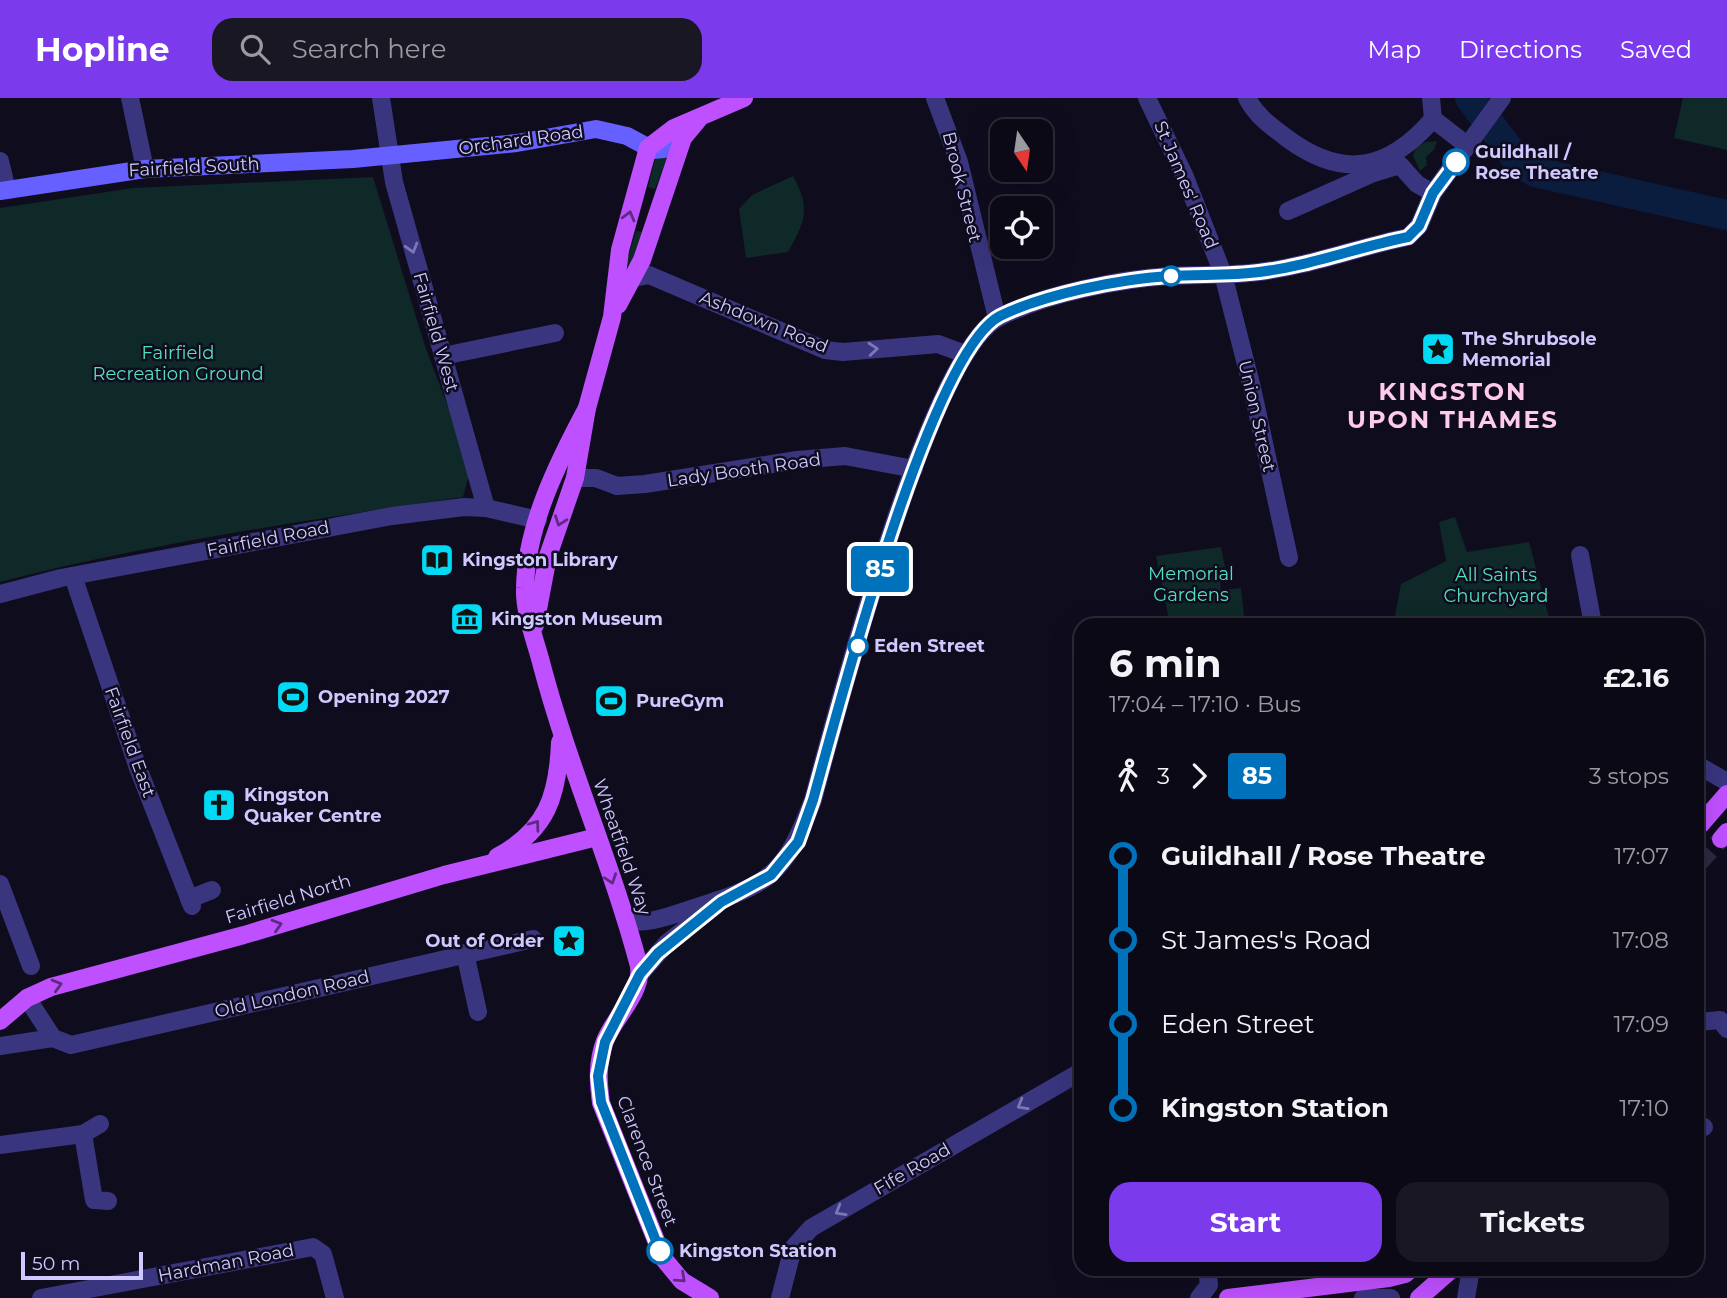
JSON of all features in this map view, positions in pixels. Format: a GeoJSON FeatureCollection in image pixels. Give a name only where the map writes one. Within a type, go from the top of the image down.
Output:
{"type":"FeatureCollection","features":[{"type":"Feature","properties":{"kind":"main road","name":"Wheatfield Way"},"geometry":{"type":"LineString","coordinates":[[635,273],[624,236],[648,148],[661,136],[744,98]]}},
{"type":"Feature","properties":{"kind":"main road","name":"Wheatfield Way"},"geometry":{"type":"LineString","coordinates":[[534,632],[548,556],[575,478],[587,408],[612,317],[635,273],[683,138],[703,115]]}},
{"type":"Feature","properties":{"kind":"main road","name":"Wheatfield Way"},"geometry":{"type":"LineString","coordinates":[[587,408],[562,455],[538,520],[527,565],[525,590],[560,734],[626,921],[640,974]]}},
{"type":"Feature","properties":{"kind":"main road","name":"Wheatfield Way"},"geometry":{"type":"LineString","coordinates":[[481,865],[526,838],[551,802],[559,779],[560,734]]}},
{"type":"Feature","properties":{"kind":"main road"},"geometry":{"type":"LineString","coordinates":[[1704,821],[1727,794]]}},
{"type":"Feature","properties":{"kind":"main road","name":"Fairfield North"},"geometry":{"type":"LineString","coordinates":[[0,1021],[27,998],[51,987],[244,935],[481,865],[597,836]]}},
{"type":"Feature","properties":{"kind":"main road","name":"Clarence Street"},"geometry":{"type":"LineString","coordinates":[[640,974],[605,1042],[598,1076],[601,1102],[663,1258],[682,1281],[706,1296]]}},
{"type":"Feature","properties":{"kind":"main road"},"geometry":{"type":"LineString","coordinates":[[1227,1298],[1397,1276]]}},
{"type":"Feature","properties":{"kind":"main road"},"geometry":{"type":"LineString","coordinates":[[1419,1298],[1455,1276]]}},
{"type":"Feature","properties":{"kind":"street"},"geometry":{"type":"LineString","coordinates":[[130,98],[145,169]]}},
{"type":"Feature","properties":{"kind":"street","name":"Fairfield West"},"geometry":{"type":"LineString","coordinates":[[381,98],[389,156],[486,508]]}},
{"type":"Feature","properties":{"kind":"street","name":"Brook Street"},"geometry":{"type":"LineString","coordinates":[[935,98],[959,162],[997,318]]}},
{"type":"Feature","properties":{"kind":"street","name":"St James' Road"},"geometry":{"type":"LineString","coordinates":[[1147,98],[1185,177],[1223,274]]}},
{"type":"Feature","properties":{"kind":"street"},"geometry":{"type":"LineString","coordinates":[[1247,98],[1256,115],[1295,144],[1317,158],[1343,166],[1373,162],[1401,151],[1433,119],[1432,98]]}},
{"type":"Feature","properties":{"kind":"street"},"geometry":{"type":"LineString","coordinates":[[914,469],[965,354],[997,318],[1100,286],[1168,276],[1290,268],[1413,234],[1433,193],[1502,99]]}},
{"type":"Feature","properties":{"kind":"street"},"geometry":{"type":"LineString","coordinates":[[1433,119],[1471,141]]}},
{"type":"Feature","properties":{"kind":"street","name":"Orchard Road"},"geometry":{"type":"LineString","coordinates":[[389,156],[517,143],[596,129],[627,136],[648,148]]}},
{"type":"Feature","properties":{"kind":"street"},"geometry":{"type":"LineString","coordinates":[[648,148],[659,150],[683,138]]}},
{"type":"Feature","properties":{"kind":"street","name":"Fairfield South"},"geometry":{"type":"LineString","coordinates":[[4,190],[145,169],[389,156]]}},
{"type":"Feature","properties":{"kind":"street"},"geometry":{"type":"LineString","coordinates":[[0,161],[4,190]]}},
{"type":"Feature","properties":{"kind":"street"},"geometry":{"type":"LineString","coordinates":[[1289,211],[1371,174],[1400,165],[1417,184],[1433,193]]}},
{"type":"Feature","properties":{"kind":"street","name":"Ashdown Road"},"geometry":{"type":"LineString","coordinates":[[635,273],[825,350],[843,352],[938,344],[965,354]]}},
{"type":"Feature","properties":{"kind":"street","name":"Union Street"},"geometry":{"type":"LineString","coordinates":[[1223,274],[1252,388],[1289,558]]}},
{"type":"Feature","properties":{"kind":"street"},"geometry":{"type":"LineString","coordinates":[[443,356],[555,334]]}},
{"type":"Feature","properties":{"kind":"street","name":"Lady Booth Road"},"geometry":{"type":"LineString","coordinates":[[575,478],[596,478],[617,486],[845,456],[914,469]]}},
{"type":"Feature","properties":{"kind":"street","name":"Clarence Street"},"geometry":{"type":"LineString","coordinates":[[640,974],[667,943],[721,902],[771,875],[798,842],[813,800],[893,527],[914,469]]}},
{"type":"Feature","properties":{"kind":"street","name":"Fairfield Road"},"geometry":{"type":"LineString","coordinates":[[0,594],[73,576],[391,516],[464,507],[486,508],[538,520]]}},
{"type":"Feature","properties":{"kind":"street"},"geometry":{"type":"LineString","coordinates":[[1580,555],[1592,618]]}},
{"type":"Feature","properties":{"kind":"street","name":"Fairfield East"},"geometry":{"type":"LineString","coordinates":[[73,576],[138,768],[190,902],[212,890]]}},
{"type":"Feature","properties":{"kind":"street"},"geometry":{"type":"LineString","coordinates":[[1704,766],[1727,764]]}},
{"type":"Feature","properties":{"kind":"street"},"geometry":{"type":"LineString","coordinates":[[1704,770],[1727,782]]}},
{"type":"Feature","properties":{"kind":"street"},"geometry":{"type":"LineString","coordinates":[[0,884],[31,965]]}},
{"type":"Feature","properties":{"kind":"street","name":"Clarence Street"},"geometry":{"type":"LineString","coordinates":[[626,921],[661,920],[721,902]]}},
{"type":"Feature","properties":{"kind":"street","name":"Old London Road"},"geometry":{"type":"LineString","coordinates":[[0,1046],[53,1038],[71,1045],[98,1040],[533,939]]}},
{"type":"Feature","properties":{"kind":"street"},"geometry":{"type":"LineString","coordinates":[[465,953],[478,1012]]}},
{"type":"Feature","properties":{"kind":"street"},"geometry":{"type":"LineString","coordinates":[[27,998],[53,1038]]}},
{"type":"Feature","properties":{"kind":"street"},"geometry":{"type":"LineString","coordinates":[[1704,1021],[1720,1020],[1727,1029]]}},
{"type":"Feature","properties":{"kind":"street","name":"Fife Road"},"geometry":{"type":"LineString","coordinates":[[780,1298],[793,1248],[811,1228],[1074,1076]]}},
{"type":"Feature","properties":{"kind":"street"},"geometry":{"type":"LineString","coordinates":[[0,1145],[83,1134],[100,1124]]}},
{"type":"Feature","properties":{"kind":"street"},"geometry":{"type":"LineString","coordinates":[[83,1134],[94,1200],[108,1200]]}},
{"type":"Feature","properties":{"kind":"street","name":"Hardman Road"},"geometry":{"type":"LineString","coordinates":[[41,1298],[313,1247],[323,1254],[335,1298]]}},
{"type":"Feature","properties":{"kind":"street"},"geometry":{"type":"LineString","coordinates":[[1199,1298],[1209,1286],[1208,1276]]}},
{"type":"Feature","properties":{"kind":"street"},"geometry":{"type":"LineString","coordinates":[[1463,1276],[1465,1298]]}},
{"type":"Feature","properties":{"kind":"street"},"geometry":{"type":"LineString","coordinates":[[1363,1298],[1391,1298]]}},
{"type":"Feature","properties":{"kind":"green space"},"geometry":{"type":"Polygon","coordinates":[[[1683,98],[1727,98],[1727,150],[1674,138],[1683,98]]]}},
{"type":"Feature","properties":{"kind":"green space"},"geometry":{"type":"Polygon","coordinates":[[[1437,141],[1434,150],[1426,157],[1427,165],[1420,171],[1413,156],[1416,147],[1437,141]]]}},
{"type":"Feature","properties":{"kind":"green space"},"geometry":{"type":"Polygon","coordinates":[[[668,155],[655,189],[648,187],[656,156],[668,155]]]}},
{"type":"Feature","properties":{"kind":"green space"},"geometry":{"type":"Polygon","coordinates":[[[793,176],[802,197],[804,215],[788,252],[746,258],[739,209],[752,195],[793,176]]]}},
{"type":"Feature","properties":{"kind":"green space","name":"Fairfield Recreation Ground"},"geometry":{"type":"Polygon","coordinates":[[[373,177],[425,346],[471,468],[463,497],[172,544],[0,582],[0,208],[133,188],[373,177]]]}},
{"type":"Feature","properties":{"kind":"green space"},"geometry":{"type":"Polygon","coordinates":[[[636,231],[644,232],[636,261],[625,267],[636,231]]]}},
{"type":"Feature","properties":{"kind":"green space","name":"All Saints Churchyard"},"geometry":{"type":"Polygon","coordinates":[[[1455,517],[1467,552],[1529,542],[1549,618],[1394,618],[1401,584],[1446,561],[1439,522],[1455,517]]]}},
{"type":"Feature","properties":{"kind":"green space","name":"Memorial Gardens"},"geometry":{"type":"Polygon","coordinates":[[[1221,547],[1225,567],[1219,568],[1221,590],[1241,588],[1244,618],[1169,618],[1156,556],[1221,547]]]}},
{"type":"Feature","properties":{"kind":"water"},"geometry":{"type":"Polygon","coordinates":[[[1499,132],[1533,162],[1588,172],[1583,193],[1528,178],[1514,171],[1490,144],[1499,132]]]}},
{"type":"Feature","properties":{"kind":"water"},"geometry":{"type":"Polygon","coordinates":[[[1609,175],[1727,203],[1727,225],[1604,196],[1609,175]]]}},
{"type":"Feature","properties":{"kind":"waterway"},"geometry":{"type":"LineString","coordinates":[[1470,98],[1517,160],[1535,172],[1727,215]]}},
{"type":"Feature","properties":{"kind":"tunnel"},"geometry":{"type":"LineString","coordinates":[[1704,857],[1721,839]]}},
{"type":"Feature","properties":{"kind":"bus line","name":"85"},"geometry":{"type":"LineString","coordinates":[[660,1251],[608,1127],[601,1102],[598,1076],[605,1042],[640,974],[667,943],[721,902],[771,875],[798,842],[813,800],[839,703],[893,527],[942,400],[965,354],[997,318],[1089,288],[1168,276],[1256,273],[1290,268],[1372,244],[1408,237],[1419,226],[1433,193],[1456,162]]}},
{"type":"Feature","properties":{"kind":"place","name":"Guildhall / Rose Theatre"},"geometry":{"type":"Point","coordinates":[1456,162]}},
{"type":"Feature","properties":{"kind":"place","name":"The Shrubsole Memorial"},"geometry":{"type":"Point","coordinates":[1438,349]}},
{"type":"Feature","properties":{"kind":"place","name":"Kingston Library"},"geometry":{"type":"Point","coordinates":[437,560]}},
{"type":"Feature","properties":{"kind":"place","name":"Kingston Museum"},"geometry":{"type":"Point","coordinates":[467,619]}},
{"type":"Feature","properties":{"kind":"place","name":"Eden Street"},"geometry":{"type":"Point","coordinates":[858,646]}},
{"type":"Feature","properties":{"kind":"place","name":"Opening 2027"},"geometry":{"type":"Point","coordinates":[293,697]}},
{"type":"Feature","properties":{"kind":"place","name":"PureGym"},"geometry":{"type":"Point","coordinates":[611,701]}},
{"type":"Feature","properties":{"kind":"place","name":"Kingston Quaker Centre"},"geometry":{"type":"Point","coordinates":[219,805]}},
{"type":"Feature","properties":{"kind":"place","name":"Out of Order"},"geometry":{"type":"Point","coordinates":[569,941]}},
{"type":"Feature","properties":{"kind":"place","name":"Kingston Station"},"geometry":{"type":"Point","coordinates":[660,1251]}},
{"type":"Feature","properties":{"kind":"district","name":"KINGSTON UPON THAMES"},"geometry":{"type":"Point","coordinates":[1453,405]}}]}
